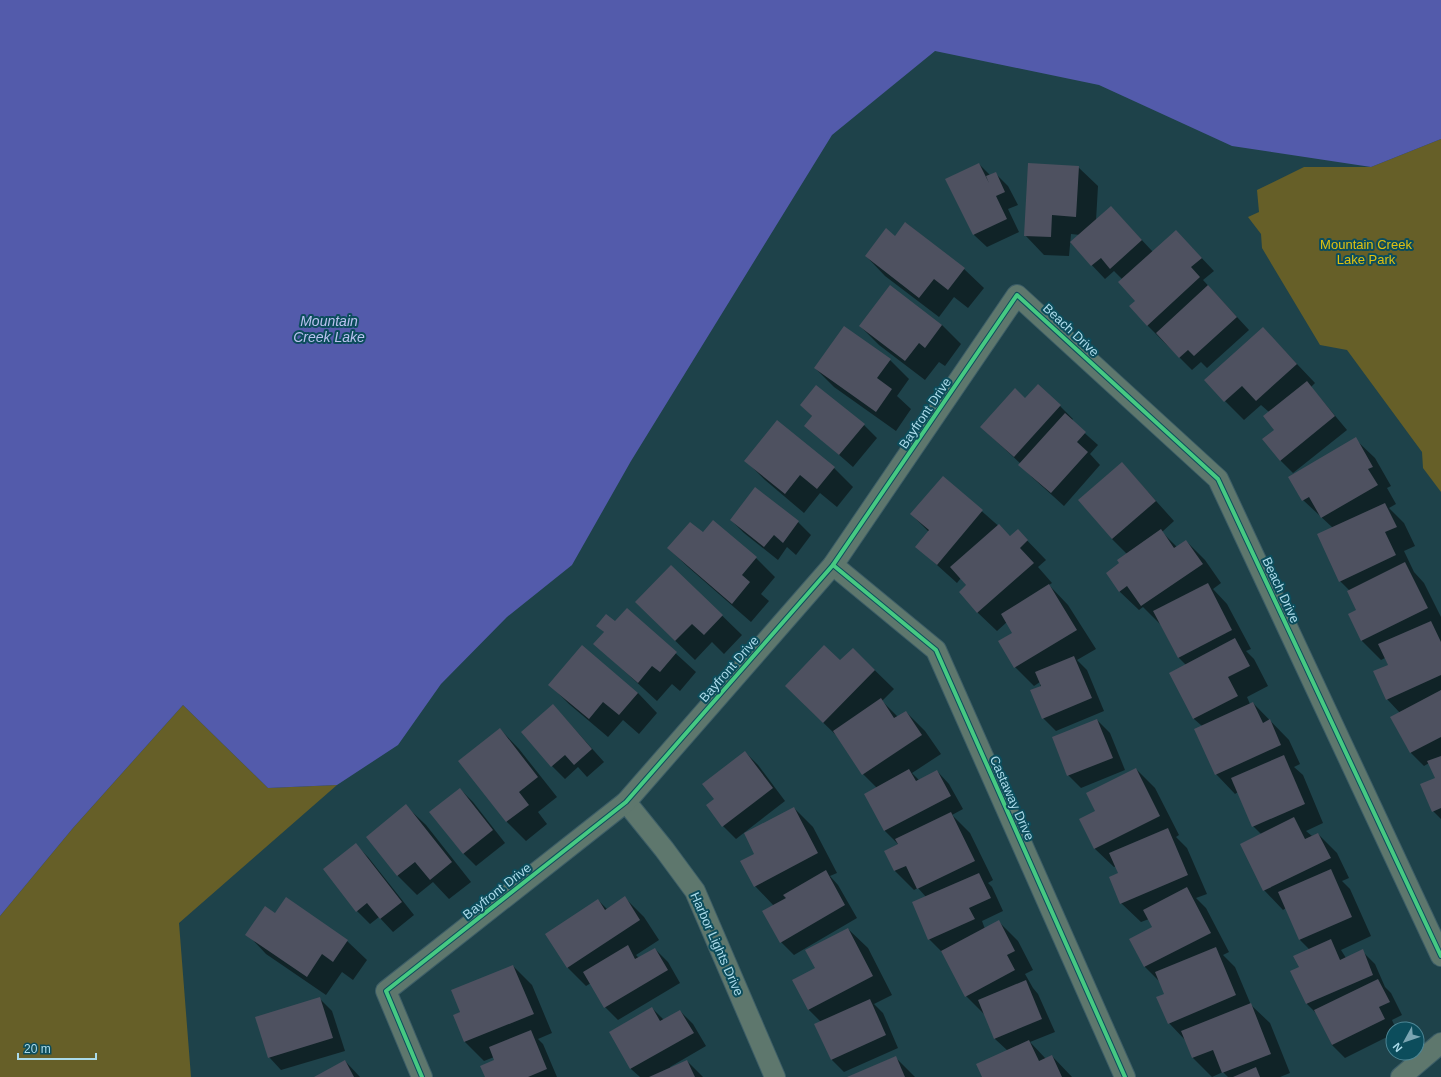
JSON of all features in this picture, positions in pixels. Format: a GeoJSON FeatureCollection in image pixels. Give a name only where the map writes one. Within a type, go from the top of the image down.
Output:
{"type":"FeatureCollection","features":[{"type":"Feature","properties":{"kind":"street","name":"Bayfront Drive"},"geometry":{"type":"LineString","coordinates":[[422,1077],[386,991],[626,802],[833,565],[1017,295]]}},
{"type":"Feature","properties":{"kind":"street","name":"Beach Drive"},"geometry":{"type":"LineString","coordinates":[[1017,295],[1218,479],[1441,956]]}},
{"type":"Feature","properties":{"kind":"street","name":"Castaway Drive"},"geometry":{"type":"LineString","coordinates":[[833,565],[936,650],[1125,1077]]}},
{"type":"Feature","properties":{"kind":"street","name":"Harbor Lights Drive"},"geometry":{"type":"LineString","coordinates":[[626,802],[664,849],[695,891],[775,1077]]}},
{"type":"Feature","properties":{"kind":"street"},"geometry":{"type":"LineString","coordinates":[[1401,1077],[1441,1043]]}},
{"type":"Feature","properties":{"kind":"green space","name":"Mountain Creek Lake Park"},"geometry":{"type":"Polygon","coordinates":[[[1441,139],[1441,492],[1423,468],[1422,452],[1347,350],[1320,345],[1262,248],[1261,234],[1248,217],[1259,212],[1257,190],[1304,167],[1371,167],[1441,139]]]}},
{"type":"Feature","properties":{"kind":"green space"},"geometry":{"type":"Polygon","coordinates":[[[183,705],[268,788],[337,785],[179,923],[191,1077],[0,1077],[0,916],[73,828],[183,705]]]}},
{"type":"Feature","properties":{"kind":"water","name":"Mountain Creek Lake"},"geometry":{"type":"Polygon","coordinates":[[[0,0],[1441,0],[1441,139],[1371,167],[1232,146],[1099,85],[935,51],[832,135],[631,461],[572,565],[507,617],[441,684],[398,745],[337,785],[268,788],[183,705],[73,828],[0,916],[0,0]]]}},
{"type":"Feature","properties":{"kind":"building"},"geometry":{"type":"Polygon","coordinates":[[[979,163],[989,183],[986,176],[996,172],[1005,192],[996,196],[1007,219],[973,235],[945,179],[979,163]]]}},
{"type":"Feature","properties":{"kind":"building"},"geometry":{"type":"Polygon","coordinates":[[[1028,163],[1079,166],[1076,217],[1052,215],[1051,237],[1024,236],[1028,163]]]}},
{"type":"Feature","properties":{"kind":"building"},"geometry":{"type":"Polygon","coordinates":[[[1111,206],[1142,240],[1110,269],[1101,258],[1091,266],[1070,242],[1111,206]]]}},
{"type":"Feature","properties":{"kind":"building"},"geometry":{"type":"Polygon","coordinates":[[[905,222],[965,268],[948,290],[934,279],[919,298],[865,256],[886,228],[895,236],[905,222]]]}},
{"type":"Feature","properties":{"kind":"building"},"geometry":{"type":"Polygon","coordinates":[[[1176,230],[1202,258],[1191,267],[1200,277],[1147,326],[1129,306],[1135,301],[1118,282],[1176,230]]]}},
{"type":"Feature","properties":{"kind":"building"},"geometry":{"type":"Polygon","coordinates":[[[890,285],[942,325],[925,348],[919,343],[905,361],[859,326],[890,285]]]}},
{"type":"Feature","properties":{"kind":"building"},"geometry":{"type":"Polygon","coordinates":[[[1208,285],[1237,317],[1194,356],[1188,350],[1179,358],[1156,333],[1208,285]]]}},
{"type":"Feature","properties":{"kind":"building"},"geometry":{"type":"Polygon","coordinates":[[[844,326],[891,359],[877,378],[892,389],[876,412],[814,368],[844,326]]]}},
{"type":"Feature","properties":{"kind":"building"},"geometry":{"type":"Polygon","coordinates":[[[1263,327],[1297,364],[1256,401],[1242,386],[1224,402],[1204,380],[1263,327]]]}},
{"type":"Feature","properties":{"kind":"building"},"geometry":{"type":"Polygon","coordinates":[[[1307,381],[1335,416],[1280,461],[1262,439],[1274,430],[1263,416],[1307,381]]]}},
{"type":"Feature","properties":{"kind":"building"},"geometry":{"type":"Polygon","coordinates":[[[1038,384],[1061,405],[1014,457],[980,427],[1015,388],[1025,398],[1038,384]]]}},
{"type":"Feature","properties":{"kind":"building"},"geometry":{"type":"Polygon","coordinates":[[[816,385],[865,424],[839,455],[804,426],[812,416],[800,405],[816,385]]]}},
{"type":"Feature","properties":{"kind":"building"},"geometry":{"type":"Polygon","coordinates":[[[1065,413],[1086,432],[1077,442],[1088,452],[1051,493],[1018,465],[1065,413]]]}},
{"type":"Feature","properties":{"kind":"building"},"geometry":{"type":"Polygon","coordinates":[[[777,420],[835,467],[817,489],[800,475],[785,494],[744,461],[777,420]]]}},
{"type":"Feature","properties":{"kind":"building"},"geometry":{"type":"Polygon","coordinates":[[[1356,437],[1373,467],[1368,469],[1378,485],[1321,518],[1309,497],[1302,501],[1288,477],[1356,437]]]}},
{"type":"Feature","properties":{"kind":"building"},"geometry":{"type":"Polygon","coordinates":[[[1122,462],[1156,501],[1112,539],[1078,500],[1122,462]]]}},
{"type":"Feature","properties":{"kind":"building"},"geometry":{"type":"Polygon","coordinates":[[[943,476],[983,510],[937,565],[915,547],[929,530],[910,514],[943,476]]]}},
{"type":"Feature","properties":{"kind":"building"},"geometry":{"type":"Polygon","coordinates":[[[755,487],[799,521],[783,543],[774,535],[764,547],[730,520],[755,487]]]}},
{"type":"Feature","properties":{"kind":"building"},"geometry":{"type":"Polygon","coordinates":[[[1385,503],[1397,527],[1385,532],[1396,555],[1339,582],[1317,534],[1385,503]]]}},
{"type":"Feature","properties":{"kind":"building"},"geometry":{"type":"Polygon","coordinates":[[[713,520],[757,557],[742,575],[750,582],[732,604],[667,548],[690,522],[703,532],[713,520]]]}},
{"type":"Feature","properties":{"kind":"building"},"geometry":{"type":"Polygon","coordinates":[[[999,524],[1010,536],[1018,529],[1028,540],[1020,548],[1034,563],[977,613],[959,592],[966,585],[950,567],[999,524]]]}},
{"type":"Feature","properties":{"kind":"building"},"geometry":{"type":"Polygon","coordinates":[[[1161,529],[1174,548],[1186,540],[1203,564],[1141,606],[1127,586],[1119,592],[1106,573],[1119,563],[1117,560],[1161,529]]]}},
{"type":"Feature","properties":{"kind":"building"},"geometry":{"type":"Polygon","coordinates":[[[1405,562],[1428,608],[1361,641],[1348,614],[1356,610],[1347,591],[1405,562]]]}},
{"type":"Feature","properties":{"kind":"building"},"geometry":{"type":"Polygon","coordinates":[[[671,565],[723,615],[704,635],[692,624],[675,641],[635,602],[671,565]]]}},
{"type":"Feature","properties":{"kind":"building"},"geometry":{"type":"Polygon","coordinates":[[[1208,583],[1232,630],[1178,658],[1153,611],[1208,583]]]}},
{"type":"Feature","properties":{"kind":"building"},"geometry":{"type":"Polygon","coordinates":[[[1049,584],[1077,630],[1014,668],[998,641],[1012,633],[1001,614],[1049,584]]]}},
{"type":"Feature","properties":{"kind":"building"},"geometry":{"type":"Polygon","coordinates":[[[627,608],[677,652],[660,672],[652,666],[638,683],[593,644],[604,632],[596,626],[606,614],[615,621],[627,608]]]}},
{"type":"Feature","properties":{"kind":"building"},"geometry":{"type":"Polygon","coordinates":[[[1431,621],[1441,642],[1441,675],[1386,700],[1373,671],[1388,665],[1378,644],[1431,621]]]}},
{"type":"Feature","properties":{"kind":"building"},"geometry":{"type":"Polygon","coordinates":[[[1235,638],[1250,666],[1228,677],[1238,696],[1193,719],[1169,673],[1235,638]]]}},
{"type":"Feature","properties":{"kind":"building"},"geometry":{"type":"Polygon","coordinates":[[[582,645],[638,693],[619,715],[603,702],[589,719],[548,685],[582,645]]]}},
{"type":"Feature","properties":{"kind":"building"},"geometry":{"type":"Polygon","coordinates":[[[824,645],[840,660],[853,648],[875,670],[823,723],[785,686],[824,645]]]}},
{"type":"Feature","properties":{"kind":"building"},"geometry":{"type":"Polygon","coordinates":[[[1074,656],[1092,698],[1042,719],[1030,690],[1041,686],[1035,672],[1074,656]]]}},
{"type":"Feature","properties":{"kind":"building"},"geometry":{"type":"Polygon","coordinates":[[[1441,690],[1441,737],[1410,753],[1390,717],[1441,690]]]}},
{"type":"Feature","properties":{"kind":"building"},"geometry":{"type":"Polygon","coordinates":[[[881,698],[894,718],[906,711],[922,735],[862,775],[833,731],[881,698]]]}},
{"type":"Feature","properties":{"kind":"building"},"geometry":{"type":"Polygon","coordinates":[[[1253,702],[1263,723],[1270,719],[1281,745],[1215,775],[1194,729],[1253,702]]]}},
{"type":"Feature","properties":{"kind":"building"},"geometry":{"type":"Polygon","coordinates":[[[553,704],[592,749],[574,765],[565,755],[551,767],[521,732],[553,704]]]}},
{"type":"Feature","properties":{"kind":"building"},"geometry":{"type":"Polygon","coordinates":[[[1097,719],[1113,758],[1067,776],[1052,737],[1097,719]]]}},
{"type":"Feature","properties":{"kind":"building"},"geometry":{"type":"Polygon","coordinates":[[[500,728],[538,777],[519,792],[529,805],[506,822],[458,761],[500,728]]]}},
{"type":"Feature","properties":{"kind":"building"},"geometry":{"type":"Polygon","coordinates":[[[745,751],[773,788],[722,827],[706,805],[714,799],[702,784],[745,751]]]}},
{"type":"Feature","properties":{"kind":"building"},"geometry":{"type":"Polygon","coordinates":[[[1284,755],[1305,804],[1252,827],[1231,778],[1284,755]]]}},
{"type":"Feature","properties":{"kind":"building"},"geometry":{"type":"Polygon","coordinates":[[[1441,756],[1441,808],[1432,812],[1420,784],[1435,778],[1427,761],[1441,756]]]}},
{"type":"Feature","properties":{"kind":"building"},"geometry":{"type":"Polygon","coordinates":[[[1136,768],[1160,816],[1094,849],[1079,819],[1095,811],[1086,793],[1136,768]]]}},
{"type":"Feature","properties":{"kind":"building"},"geometry":{"type":"Polygon","coordinates":[[[909,769],[916,781],[937,770],[951,796],[884,831],[864,794],[909,769]]]}},
{"type":"Feature","properties":{"kind":"building"},"geometry":{"type":"Polygon","coordinates":[[[460,788],[493,830],[463,854],[429,812],[460,788]]]}},
{"type":"Feature","properties":{"kind":"building"},"geometry":{"type":"Polygon","coordinates":[[[406,804],[452,862],[430,880],[415,862],[397,876],[366,837],[406,804]]]}},
{"type":"Feature","properties":{"kind":"building"},"geometry":{"type":"Polygon","coordinates":[[[794,807],[818,853],[754,887],[740,861],[754,854],[744,833],[794,807]]]}},
{"type":"Feature","properties":{"kind":"building"},"geometry":{"type":"Polygon","coordinates":[[[951,812],[975,861],[917,889],[906,866],[894,871],[884,851],[898,844],[895,839],[951,812]]]}},
{"type":"Feature","properties":{"kind":"building"},"geometry":{"type":"Polygon","coordinates":[[[1294,817],[1305,839],[1318,833],[1331,858],[1263,891],[1240,844],[1294,817]]]}},
{"type":"Feature","properties":{"kind":"building"},"geometry":{"type":"Polygon","coordinates":[[[1168,828],[1188,875],[1120,904],[1109,877],[1118,873],[1109,853],[1168,828]]]}},
{"type":"Feature","properties":{"kind":"building"},"geometry":{"type":"Polygon","coordinates":[[[356,843],[402,902],[380,919],[367,903],[356,912],[323,869],[356,843]]]}},
{"type":"Feature","properties":{"kind":"building"},"geometry":{"type":"Polygon","coordinates":[[[1331,869],[1352,917],[1299,940],[1278,892],[1331,869]]]}},
{"type":"Feature","properties":{"kind":"building"},"geometry":{"type":"Polygon","coordinates":[[[826,870],[845,905],[780,943],[762,911],[786,898],[783,895],[826,870]]]}},
{"type":"Feature","properties":{"kind":"building"},"geometry":{"type":"Polygon","coordinates":[[[979,873],[991,898],[969,908],[975,919],[928,940],[912,902],[979,873]]]}},
{"type":"Feature","properties":{"kind":"building"},"geometry":{"type":"Polygon","coordinates":[[[1187,887],[1211,933],[1144,967],[1129,939],[1152,927],[1143,910],[1187,887]]]}},
{"type":"Feature","properties":{"kind":"building"},"geometry":{"type":"Polygon","coordinates":[[[625,896],[640,920],[567,968],[545,934],[598,899],[605,910],[625,896]]]}},
{"type":"Feature","properties":{"kind":"building"},"geometry":{"type":"Polygon","coordinates":[[[286,897],[348,940],[333,962],[322,954],[307,977],[245,935],[265,906],[275,913],[286,897]]]}},
{"type":"Feature","properties":{"kind":"building"},"geometry":{"type":"Polygon","coordinates":[[[999,920],[1015,951],[1007,955],[1015,970],[965,997],[941,951],[999,920]]]}},
{"type":"Feature","properties":{"kind":"building"},"geometry":{"type":"Polygon","coordinates":[[[848,928],[873,976],[808,1010],[792,980],[815,968],[805,950],[848,928]]]}},
{"type":"Feature","properties":{"kind":"building"},"geometry":{"type":"Polygon","coordinates":[[[1331,939],[1340,960],[1363,949],[1373,975],[1306,1004],[1290,971],[1299,967],[1293,956],[1331,939]]]}},
{"type":"Feature","properties":{"kind":"building"},"geometry":{"type":"Polygon","coordinates":[[[628,945],[635,959],[655,948],[668,970],[604,1008],[583,972],[628,945]]]}},
{"type":"Feature","properties":{"kind":"building"},"geometry":{"type":"Polygon","coordinates":[[[1216,947],[1236,995],[1168,1024],[1156,997],[1164,994],[1155,972],[1216,947]]]}},
{"type":"Feature","properties":{"kind":"building"},"geometry":{"type":"Polygon","coordinates":[[[513,965],[534,1014],[464,1042],[453,1015],[460,1012],[451,990],[513,965]]]}},
{"type":"Feature","properties":{"kind":"building"},"geometry":{"type":"Polygon","coordinates":[[[1378,979],[1390,1002],[1379,1007],[1385,1019],[1332,1045],[1314,1010],[1378,979]]]}},
{"type":"Feature","properties":{"kind":"building"},"geometry":{"type":"Polygon","coordinates":[[[1026,980],[1042,1019],[994,1039],[978,1000],[1026,980]]]}},
{"type":"Feature","properties":{"kind":"building"},"geometry":{"type":"Polygon","coordinates":[[[320,997],[333,1038],[268,1058],[255,1017],[320,997]]]}},
{"type":"Feature","properties":{"kind":"building"},"geometry":{"type":"Polygon","coordinates":[[[870,999],[886,1035],[831,1060],[814,1024],[870,999]]]}},
{"type":"Feature","properties":{"kind":"building"},"geometry":{"type":"Polygon","coordinates":[[[1251,1003],[1271,1054],[1222,1073],[1213,1050],[1192,1058],[1181,1031],[1251,1003]]]}},
{"type":"Feature","properties":{"kind":"building"},"geometry":{"type":"Polygon","coordinates":[[[652,1007],[660,1021],[680,1010],[694,1033],[630,1069],[609,1032],[652,1007]]]}},
{"type":"Feature","properties":{"kind":"building"},"geometry":{"type":"Polygon","coordinates":[[[531,1030],[547,1069],[528,1077],[485,1077],[480,1066],[494,1060],[489,1047],[531,1030]]]}},
{"type":"Feature","properties":{"kind":"building"},"geometry":{"type":"Polygon","coordinates":[[[1029,1040],[1039,1061],[1052,1055],[1062,1077],[982,1077],[976,1064],[1029,1040]]]}},
{"type":"Feature","properties":{"kind":"building"},"geometry":{"type":"Polygon","coordinates":[[[896,1056],[905,1077],[847,1077],[896,1056]]]}},
{"type":"Feature","properties":{"kind":"building"},"geometry":{"type":"Polygon","coordinates":[[[345,1060],[354,1077],[314,1077],[345,1060]]]}},
{"type":"Feature","properties":{"kind":"building"},"geometry":{"type":"Polygon","coordinates":[[[687,1060],[695,1077],[649,1077],[687,1060]]]}},
{"type":"Feature","properties":{"kind":"building"},"geometry":{"type":"Polygon","coordinates":[[[1256,1067],[1260,1077],[1233,1077],[1256,1067]]]}},
{"type":"Feature","properties":{"kind":"cycle path"},"geometry":{"type":"LineString","coordinates":[[422,1077],[386,991],[626,802],[833,565],[1017,295],[1218,479],[1441,956]]}},
{"type":"Feature","properties":{"kind":"cycle path"},"geometry":{"type":"LineString","coordinates":[[833,565],[936,650],[1125,1077]]}}]}
